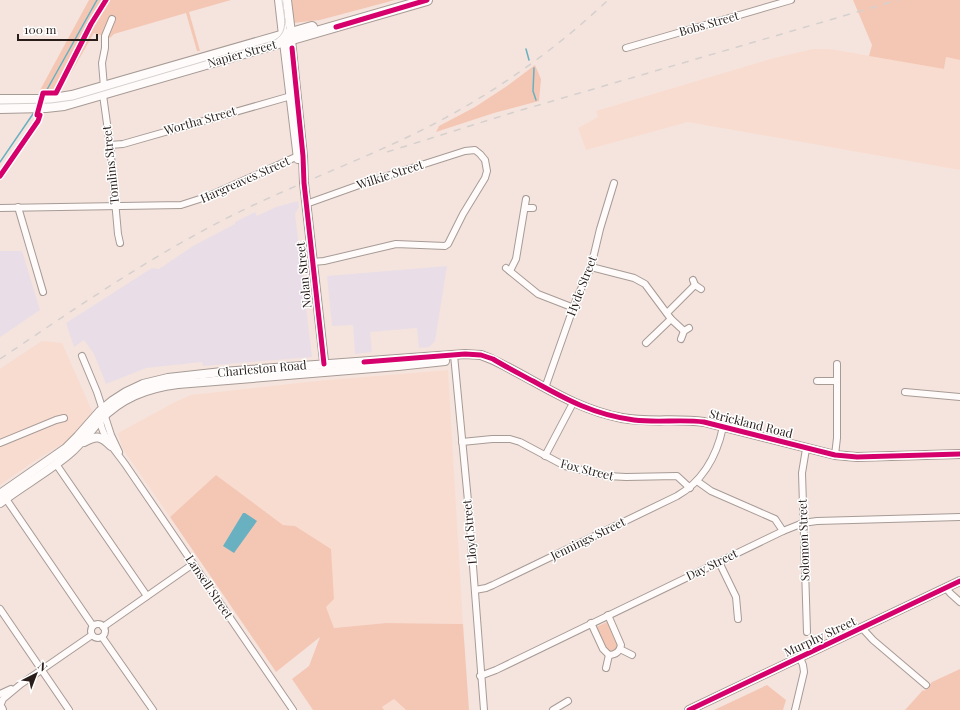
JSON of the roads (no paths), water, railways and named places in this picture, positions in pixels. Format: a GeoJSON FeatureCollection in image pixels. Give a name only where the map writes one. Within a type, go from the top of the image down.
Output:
{"type":"FeatureCollection","features":[{"type":"Feature","properties":{"kind":"highway","name":"Napier Street"},"geometry":{"type":"LineString","coordinates":[[33,104],[64,105],[104,91],[410,0]]}},
{"type":"Feature","properties":{"kind":"highway","name":"Napier Street"},"geometry":{"type":"LineString","coordinates":[[287,37],[427,0]]}},
{"type":"Feature","properties":{"kind":"highway"},"geometry":{"type":"LineString","coordinates":[[0,100],[33,104]]}},
{"type":"Feature","properties":{"kind":"highway"},"geometry":{"type":"LineString","coordinates":[[0,108],[33,104]]}},
{"type":"Feature","properties":{"kind":"street","name":"Nolan Street"},"geometry":{"type":"LineString","coordinates":[[279,0],[287,37],[325,368]]}},
{"type":"Feature","properties":{"kind":"street","name":"Nolan Street"},"geometry":{"type":"LineString","coordinates":[[287,0],[287,37]]}},
{"type":"Feature","properties":{"kind":"street","name":"Bobs Street"},"geometry":{"type":"LineString","coordinates":[[626,48],[791,0]]}},
{"type":"Feature","properties":{"kind":"street","name":"Tomlins Street"},"geometry":{"type":"LineString","coordinates":[[112,19],[105,36],[105,48],[102,63],[115,206],[120,243]]}},
{"type":"Feature","properties":{"kind":"street","name":"Wortha Street"},"geometry":{"type":"LineString","coordinates":[[110,145],[123,144],[294,96]]}},
{"type":"Feature","properties":{"kind":"street","name":"Wilkie Street"},"geometry":{"type":"LineString","coordinates":[[306,204],[362,184],[456,154],[474,150],[485,160],[487,168],[486,175],[446,246],[396,244],[324,261],[313,262]]}},
{"type":"Feature","properties":{"kind":"street","name":"Hargreaves Street"},"geometry":{"type":"LineString","coordinates":[[0,208],[171,206],[191,203],[300,156]]}},
{"type":"Feature","properties":{"kind":"street","name":"Hyde Street"},"geometry":{"type":"LineString","coordinates":[[545,388],[574,308],[591,267],[600,229],[614,183]]}},
{"type":"Feature","properties":{"kind":"street"},"geometry":{"type":"LineString","coordinates":[[526,199],[516,259],[508,269],[538,294],[574,308]]}},
{"type":"Feature","properties":{"kind":"street"},"geometry":{"type":"LineString","coordinates":[[18,207],[43,292]]}},
{"type":"Feature","properties":{"kind":"street"},"geometry":{"type":"LineString","coordinates":[[525,208],[533,208]]}},
{"type":"Feature","properties":{"kind":"street"},"geometry":{"type":"LineString","coordinates":[[591,267],[634,278],[648,286],[672,319],[686,330],[681,338]]}},
{"type":"Feature","properties":{"kind":"street"},"geometry":{"type":"LineString","coordinates":[[667,313],[696,285]]}},
{"type":"Feature","properties":{"kind":"street"},"geometry":{"type":"LineString","coordinates":[[646,343],[672,319]]}},
{"type":"Feature","properties":{"kind":"street","name":"Lansell Street"},"geometry":{"type":"LineString","coordinates":[[82,356],[97,392],[102,414],[104,434],[111,446],[194,564],[293,710]]}},
{"type":"Feature","properties":{"kind":"street","name":"Charleston Road"},"geometry":{"type":"LineString","coordinates":[[102,414],[128,398],[141,392],[159,387],[279,372],[454,357]]}},
{"type":"Feature","properties":{"kind":"street","name":"Strickland Road"},"geometry":{"type":"LineString","coordinates":[[454,357],[477,359],[501,365],[573,403],[606,414],[628,419],[644,421],[693,421],[835,455],[857,457],[960,454]]}},
{"type":"Feature","properties":{"kind":"street","name":"Lloyd Street"},"geometry":{"type":"LineString","coordinates":[[454,357],[484,710]]}},
{"type":"Feature","properties":{"kind":"street"},"geometry":{"type":"LineString","coordinates":[[835,455],[837,438],[837,364]]}},
{"type":"Feature","properties":{"kind":"street"},"geometry":{"type":"LineString","coordinates":[[817,381],[837,381]]}},
{"type":"Feature","properties":{"kind":"street"},"geometry":{"type":"LineString","coordinates":[[905,392],[960,397]]}},
{"type":"Feature","properties":{"kind":"street"},"geometry":{"type":"LineString","coordinates":[[546,456],[573,403]]}},
{"type":"Feature","properties":{"kind":"street"},"geometry":{"type":"LineString","coordinates":[[80,444],[102,414]]}},
{"type":"Feature","properties":{"kind":"street"},"geometry":{"type":"LineString","coordinates":[[2,497],[66,448],[102,414]]}},
{"type":"Feature","properties":{"kind":"street","name":"Lansell Street"},"geometry":{"type":"LineString","coordinates":[[102,414],[125,464]]}},
{"type":"Feature","properties":{"kind":"street"},"geometry":{"type":"LineString","coordinates":[[0,443],[64,418]]}},
{"type":"Feature","properties":{"kind":"street","name":"Jennings Street"},"geometry":{"type":"LineString","coordinates":[[475,590],[494,585],[677,496],[690,488],[698,481],[711,460],[723,427]]}},
{"type":"Feature","properties":{"kind":"street"},"geometry":{"type":"LineString","coordinates":[[2,497],[56,464],[80,444],[91,438],[98,437],[111,446]]}},
{"type":"Feature","properties":{"kind":"street","name":"Fox Street"},"geometry":{"type":"LineString","coordinates":[[462,442],[510,439],[520,442],[565,466],[607,476],[626,478],[676,476],[690,488]]}},
{"type":"Feature","properties":{"kind":"street","name":"Solomon Street"},"geometry":{"type":"LineString","coordinates":[[806,449],[802,469],[807,632]]}},
{"type":"Feature","properties":{"kind":"street"},"geometry":{"type":"LineString","coordinates":[[56,464],[147,596]]}},
{"type":"Feature","properties":{"kind":"street"},"geometry":{"type":"LineString","coordinates":[[698,481],[711,491],[775,519],[783,531]]}},
{"type":"Feature","properties":{"kind":"street"},"geometry":{"type":"LineString","coordinates":[[2,497],[94,626]]}},
{"type":"Feature","properties":{"kind":"street","name":"Day Street"},"geometry":{"type":"LineString","coordinates":[[480,676],[496,670],[783,531],[803,524],[817,521],[960,517]]}},
{"type":"Feature","properties":{"kind":"street"},"geometry":{"type":"LineString","coordinates":[[719,562],[736,597],[738,619]]}},
{"type":"Feature","properties":{"kind":"street"},"geometry":{"type":"LineString","coordinates":[[103,627],[194,564]]}},
{"type":"Feature","properties":{"kind":"street","name":"Murphy Street"},"geometry":{"type":"LineString","coordinates":[[689,710],[960,581]]}},
{"type":"Feature","properties":{"kind":"street"},"geometry":{"type":"LineString","coordinates":[[946,588],[960,602]]}},
{"type":"Feature","properties":{"kind":"street"},"geometry":{"type":"LineString","coordinates":[[0,609],[69,710]]}},
{"type":"Feature","properties":{"kind":"street"},"geometry":{"type":"LineString","coordinates":[[608,616],[620,642],[620,649],[616,653],[609,655]]}},
{"type":"Feature","properties":{"kind":"street"},"geometry":{"type":"LineString","coordinates":[[591,623],[603,649],[609,655]]}},
{"type":"Feature","properties":{"kind":"street"},"geometry":{"type":"LineString","coordinates":[[94,626],[97,625],[103,627]]}},
{"type":"Feature","properties":{"kind":"street"},"geometry":{"type":"LineString","coordinates":[[94,626],[91,630],[92,634],[95,638],[102,637]]}},
{"type":"Feature","properties":{"kind":"street"},"geometry":{"type":"LineString","coordinates":[[102,637],[104,633],[103,627]]}},
{"type":"Feature","properties":{"kind":"street"},"geometry":{"type":"LineString","coordinates":[[862,628],[873,640],[926,685]]}},
{"type":"Feature","properties":{"kind":"street"},"geometry":{"type":"LineString","coordinates":[[0,708],[3,699],[21,684],[92,634]]}},
{"type":"Feature","properties":{"kind":"street"},"geometry":{"type":"LineString","coordinates":[[102,637],[153,710]]}},
{"type":"Feature","properties":{"kind":"street"},"geometry":{"type":"LineString","coordinates":[[620,649],[632,655]]}},
{"type":"Feature","properties":{"kind":"street"},"geometry":{"type":"LineString","coordinates":[[606,668],[609,655]]}},
{"type":"Feature","properties":{"kind":"street"},"geometry":{"type":"LineString","coordinates":[[795,710],[804,672],[803,664],[800,658]]}},
{"type":"Feature","properties":{"kind":"street"},"geometry":{"type":"LineString","coordinates":[[0,694],[21,684]]}},
{"type":"Feature","properties":{"kind":"street"},"geometry":{"type":"LineString","coordinates":[[553,710],[568,701]]}},
{"type":"Feature","properties":{"kind":"water"},"geometry":{"type":"Polygon","coordinates":[[[243,513],[257,521],[234,553],[223,546],[243,513]]]}},
{"type":"Feature","properties":{"kind":"waterway"},"geometry":{"type":"LineString","coordinates":[[44,95],[97,0]]}},
{"type":"Feature","properties":{"kind":"waterway"},"geometry":{"type":"LineString","coordinates":[[526,49],[529,60]]}},
{"type":"Feature","properties":{"kind":"waterway"},"geometry":{"type":"LineString","coordinates":[[534,68],[533,91],[536,100]]}},
{"type":"Feature","properties":{"kind":"waterway"},"geometry":{"type":"LineString","coordinates":[[0,162],[35,111]]}},
{"type":"Feature","properties":{"kind":"tram line"},"geometry":{"type":"LineString","coordinates":[[0,104],[51,103],[73,100],[273,41],[278,38],[284,29],[285,18],[282,0]]}},
{"type":"Feature","properties":{"kind":"railway"},"geometry":{"type":"LineString","coordinates":[[0,359],[114,283],[203,231],[256,204],[399,141],[472,103],[520,72],[543,55],[608,0]]}},
{"type":"Feature","properties":{"kind":"railway"},"geometry":{"type":"LineString","coordinates":[[387,152],[508,114],[898,0]]}}]}
